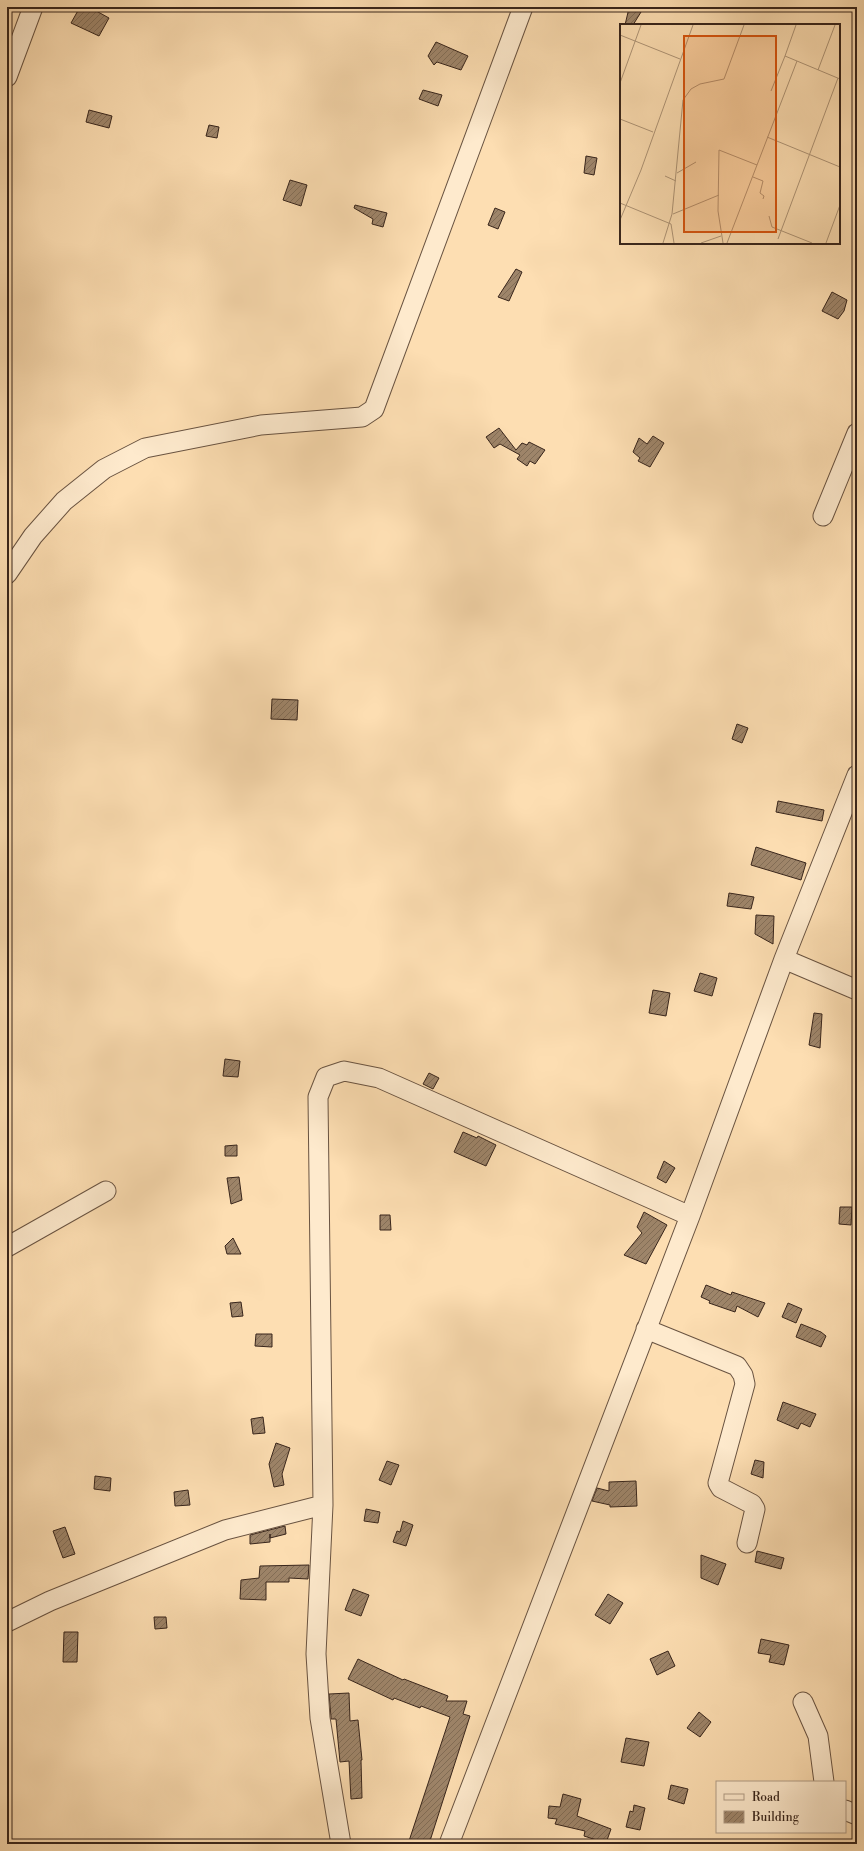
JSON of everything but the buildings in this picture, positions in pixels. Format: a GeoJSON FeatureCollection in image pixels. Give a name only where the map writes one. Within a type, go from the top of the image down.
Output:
{"type":"FeatureCollection","features":[{"type":"Feature","properties":{"kind":"street"},"geometry":{"type":"LineString","coordinates":[[7,77],[33,7]]}},
{"type":"Feature","properties":{"kind":"street"},"geometry":{"type":"LineString","coordinates":[[7,574],[33,536],[64,501],[104,470],[145,448],[260,424],[362,417],[374,409],[523,7]]}},
{"type":"Feature","properties":{"kind":"street"},"geometry":{"type":"LineString","coordinates":[[823,516],[857,433]]}},
{"type":"Feature","properties":{"kind":"street"},"geometry":{"type":"LineString","coordinates":[[449,1844],[690,1216],[784,959],[857,775]]}},
{"type":"Feature","properties":{"kind":"street"},"geometry":{"type":"LineString","coordinates":[[784,959],[857,990]]}},
{"type":"Feature","properties":{"kind":"street"},"geometry":{"type":"LineString","coordinates":[[341,1844],[320,1718],[316,1654],[323,1505],[318,1097],[326,1077],[344,1071],[379,1078],[690,1216]]}},
{"type":"Feature","properties":{"kind":"street"},"geometry":{"type":"LineString","coordinates":[[7,1248],[106,1191]]}},
{"type":"Feature","properties":{"kind":"street"},"geometry":{"type":"LineString","coordinates":[[646,1329],[737,1366],[743,1375],[745,1384],[718,1483],[721,1488],[752,1504],[755,1509],[747,1543]]}},
{"type":"Feature","properties":{"kind":"street"},"geometry":{"type":"LineString","coordinates":[[7,1622],[50,1601],[225,1530],[323,1505]]}},
{"type":"Feature","properties":{"kind":"street"},"geometry":{"type":"LineString","coordinates":[[803,1702],[818,1736],[824,1781]]}},
{"type":"Feature","properties":{"kind":"street"},"geometry":{"type":"LineString","coordinates":[[846,1810],[857,1815]]}}]}
